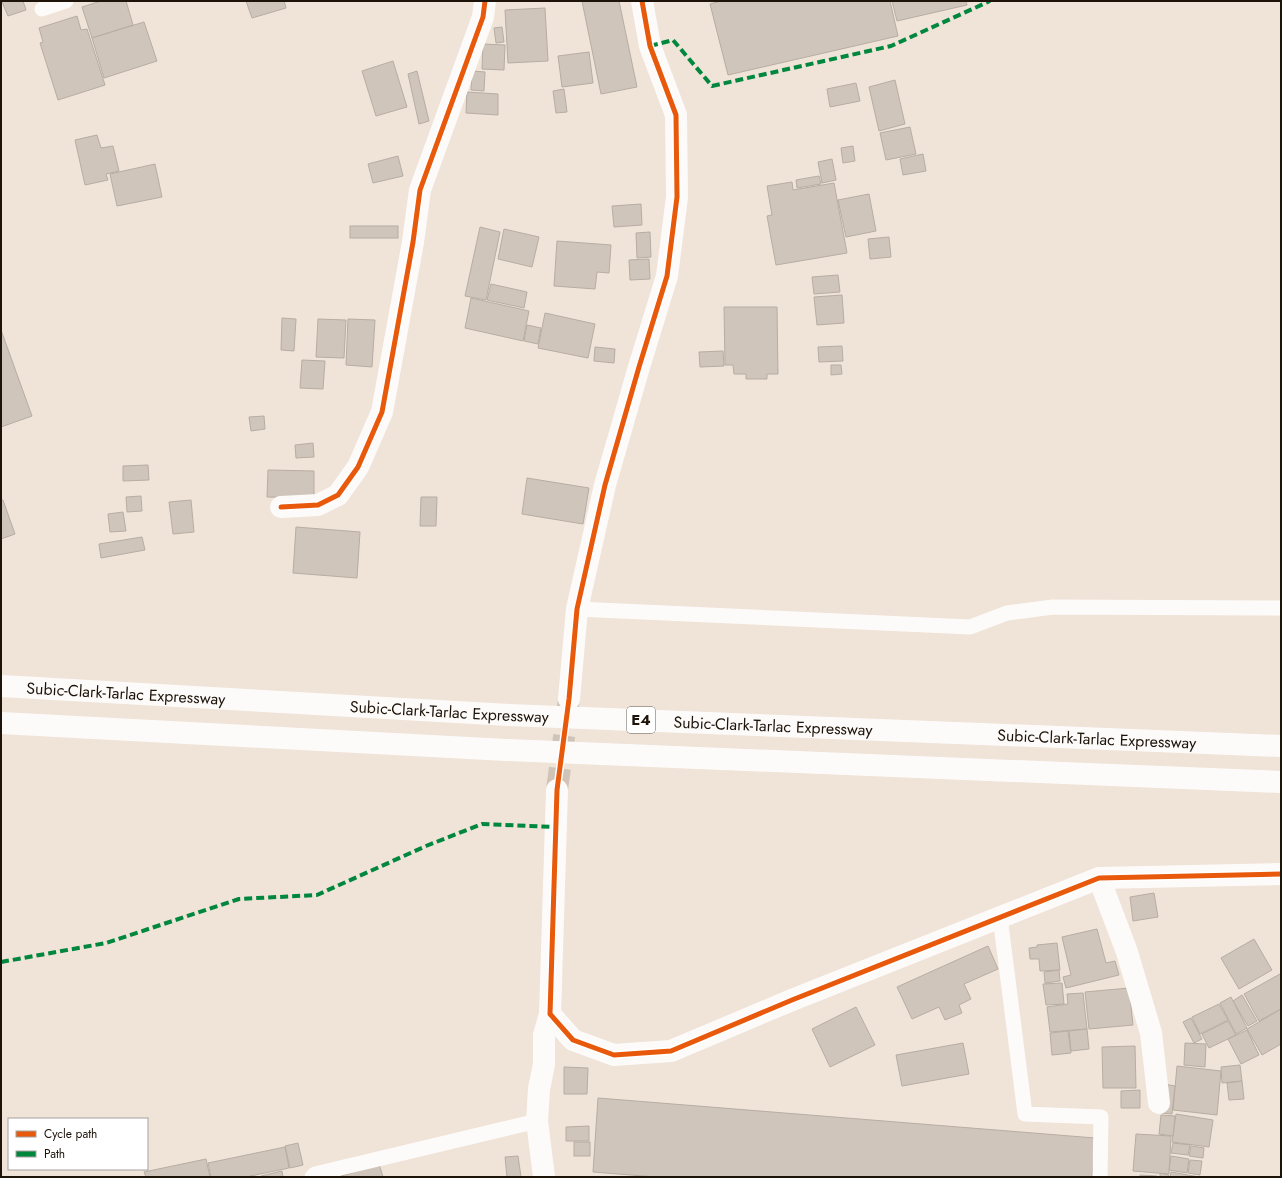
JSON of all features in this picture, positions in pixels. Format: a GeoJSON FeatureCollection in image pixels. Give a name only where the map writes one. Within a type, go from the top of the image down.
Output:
{"type":"FeatureCollection","features":[{"type":"Feature","properties":{"kind":"main road"},"geometry":{"type":"LineString","coordinates":[[281,507],[318,505],[338,495],[358,467],[382,412],[413,242],[420,190],[483,17],[486,1]]}},
{"type":"Feature","properties":{"kind":"main road"},"geometry":{"type":"LineString","coordinates":[[569,699],[577,609],[605,485],[667,276],[677,197],[676,115],[650,46],[642,1]]}},
{"type":"Feature","properties":{"kind":"main road","name":"Subic-Clark-Tarlac Expressway"},"geometry":{"type":"LineString","coordinates":[[1,686],[509,715],[1281,746]]}},
{"type":"Feature","properties":{"kind":"main road","name":"E4"},"geometry":{"type":"LineString","coordinates":[[1,723],[506,750],[1281,782]]}},
{"type":"Feature","properties":{"kind":"main road"},"geometry":{"type":"LineString","coordinates":[[544,1177],[537,1121],[539,1089],[544,1064],[544,1036],[550,1014],[557,790]]}},
{"type":"Feature","properties":{"kind":"main road"},"geometry":{"type":"LineString","coordinates":[[550,1014],[573,1040],[614,1055],[671,1051],[792,1000],[1099,878],[1281,874]]}},
{"type":"Feature","properties":{"kind":"main road"},"geometry":{"type":"LineString","coordinates":[[1099,878],[1126,952],[1151,1033],[1159,1103]]}},
{"type":"Feature","properties":{"kind":"lane"},"geometry":{"type":"LineString","coordinates":[[42,9],[66,1]]}},
{"type":"Feature","properties":{"kind":"lane"},"geometry":{"type":"LineString","coordinates":[[577,609],[970,626],[1007,613],[1053,607],[1281,608]]}},
{"type":"Feature","properties":{"kind":"lane"},"geometry":{"type":"LineString","coordinates":[[1000,917],[1025,1114],[1101,1117],[1100,1177]]}},
{"type":"Feature","properties":{"kind":"lane"},"geometry":{"type":"LineString","coordinates":[[312,1177],[315,1174],[537,1121]]}},
{"type":"Feature","properties":{"kind":"building"},"geometry":{"type":"Polygon","coordinates":[[[23,1],[26,10],[8,16],[2,2],[23,1]]]}},
{"type":"Feature","properties":{"kind":"building"},"geometry":{"type":"Polygon","coordinates":[[[101,1],[126,1],[133,25],[92,38],[82,7],[101,1]]]}},
{"type":"Feature","properties":{"kind":"building"},"geometry":{"type":"Polygon","coordinates":[[[246,1],[284,1],[286,8],[252,18],[246,1]]]}},
{"type":"Feature","properties":{"kind":"building"},"geometry":{"type":"Polygon","coordinates":[[[582,1],[619,1],[637,87],[601,94],[582,1]]]}},
{"type":"Feature","properties":{"kind":"building"},"geometry":{"type":"Polygon","coordinates":[[[721,1],[890,1],[898,36],[728,75],[710,4],[721,1]]]}},
{"type":"Feature","properties":{"kind":"building"},"geometry":{"type":"Polygon","coordinates":[[[892,1],[966,1],[967,5],[897,21],[892,1]]]}},
{"type":"Feature","properties":{"kind":"building"},"geometry":{"type":"Polygon","coordinates":[[[545,8],[548,61],[508,63],[505,10],[545,8]]]}},
{"type":"Feature","properties":{"kind":"building"},"geometry":{"type":"Polygon","coordinates":[[[77,16],[81,30],[87,29],[105,85],[58,100],[40,43],[43,42],[39,28],[77,16]]]}},
{"type":"Feature","properties":{"kind":"building"},"geometry":{"type":"Polygon","coordinates":[[[144,22],[157,61],[104,78],[92,38],[144,22]]]}},
{"type":"Feature","properties":{"kind":"building"},"geometry":{"type":"Polygon","coordinates":[[[502,27],[504,42],[496,43],[494,28],[502,27]]]}},
{"type":"Feature","properties":{"kind":"building"},"geometry":{"type":"Polygon","coordinates":[[[483,44],[505,45],[504,70],[482,69],[483,44]]]}},
{"type":"Feature","properties":{"kind":"building"},"geometry":{"type":"Polygon","coordinates":[[[589,52],[593,83],[562,87],[558,56],[589,52]]]}},
{"type":"Feature","properties":{"kind":"building"},"geometry":{"type":"Polygon","coordinates":[[[393,61],[407,107],[376,116],[362,71],[393,61]]]}},
{"type":"Feature","properties":{"kind":"building"},"geometry":{"type":"Polygon","coordinates":[[[417,71],[429,121],[419,124],[408,74],[417,71]]]}},
{"type":"Feature","properties":{"kind":"building"},"geometry":{"type":"Polygon","coordinates":[[[472,71],[485,72],[484,91],[471,90],[472,71]]]}},
{"type":"Feature","properties":{"kind":"building"},"geometry":{"type":"Polygon","coordinates":[[[895,80],[905,124],[879,131],[869,87],[895,80]]]}},
{"type":"Feature","properties":{"kind":"building"},"geometry":{"type":"Polygon","coordinates":[[[856,83],[860,101],[830,107],[827,89],[856,83]]]}},
{"type":"Feature","properties":{"kind":"building"},"geometry":{"type":"Polygon","coordinates":[[[564,89],[567,112],[556,113],[553,91],[564,89]]]}},
{"type":"Feature","properties":{"kind":"building"},"geometry":{"type":"Polygon","coordinates":[[[467,92],[498,94],[498,115],[466,113],[467,92]]]}},
{"type":"Feature","properties":{"kind":"building"},"geometry":{"type":"Polygon","coordinates":[[[910,127],[916,154],[886,160],[880,133],[910,127]]]}},
{"type":"Feature","properties":{"kind":"building"},"geometry":{"type":"Polygon","coordinates":[[[97,135],[101,148],[113,146],[119,171],[106,174],[108,180],[85,185],[75,140],[97,135]]]}},
{"type":"Feature","properties":{"kind":"building"},"geometry":{"type":"Polygon","coordinates":[[[853,146],[855,161],[843,163],[841,148],[853,146]]]}},
{"type":"Feature","properties":{"kind":"building"},"geometry":{"type":"Polygon","coordinates":[[[923,154],[926,171],[903,175],[900,159],[923,154]]]}},
{"type":"Feature","properties":{"kind":"building"},"geometry":{"type":"Polygon","coordinates":[[[398,156],[403,176],[373,183],[368,164],[398,156]]]}},
{"type":"Feature","properties":{"kind":"building"},"geometry":{"type":"Polygon","coordinates":[[[832,159],[836,180],[822,183],[818,162],[832,159]]]}},
{"type":"Feature","properties":{"kind":"building"},"geometry":{"type":"Polygon","coordinates":[[[155,164],[162,197],[117,206],[110,174],[155,164]]]}},
{"type":"Feature","properties":{"kind":"building"},"geometry":{"type":"Polygon","coordinates":[[[819,176],[821,184],[797,188],[796,180],[819,176]]]}},
{"type":"Feature","properties":{"kind":"building"},"geometry":{"type":"Polygon","coordinates":[[[792,182],[793,190],[834,183],[847,253],[776,265],[767,216],[772,215],[767,186],[792,182]]]}},
{"type":"Feature","properties":{"kind":"building"},"geometry":{"type":"Polygon","coordinates":[[[869,194],[876,231],[846,237],[838,200],[869,194]]]}},
{"type":"Feature","properties":{"kind":"building"},"geometry":{"type":"Polygon","coordinates":[[[641,204],[642,225],[614,227],[612,206],[641,204]]]}},
{"type":"Feature","properties":{"kind":"building"},"geometry":{"type":"Polygon","coordinates":[[[350,226],[398,226],[398,238],[350,238],[350,226]]]}},
{"type":"Feature","properties":{"kind":"building"},"geometry":{"type":"Polygon","coordinates":[[[480,227],[500,232],[486,300],[465,296],[480,227]]]}},
{"type":"Feature","properties":{"kind":"building"},"geometry":{"type":"Polygon","coordinates":[[[504,229],[539,237],[532,267],[498,259],[504,229]]]}},
{"type":"Feature","properties":{"kind":"building"},"geometry":{"type":"Polygon","coordinates":[[[650,232],[651,257],[637,258],[636,233],[650,232]]]}},
{"type":"Feature","properties":{"kind":"building"},"geometry":{"type":"Polygon","coordinates":[[[889,237],[891,257],[870,259],[868,239],[889,237]]]}},
{"type":"Feature","properties":{"kind":"building"},"geometry":{"type":"Polygon","coordinates":[[[557,241],[611,245],[609,273],[597,272],[595,289],[554,286],[557,241]]]}},
{"type":"Feature","properties":{"kind":"building"},"geometry":{"type":"Polygon","coordinates":[[[649,259],[650,279],[630,280],[629,260],[649,259]]]}},
{"type":"Feature","properties":{"kind":"building"},"geometry":{"type":"Polygon","coordinates":[[[838,275],[840,292],[814,294],[812,277],[838,275]]]}},
{"type":"Feature","properties":{"kind":"building"},"geometry":{"type":"Polygon","coordinates":[[[491,284],[527,292],[524,308],[487,300],[491,284]]]}},
{"type":"Feature","properties":{"kind":"building"},"geometry":{"type":"Polygon","coordinates":[[[842,295],[844,323],[817,325],[814,297],[842,295]]]}},
{"type":"Feature","properties":{"kind":"building"},"geometry":{"type":"Polygon","coordinates":[[[471,298],[529,311],[523,341],[465,328],[471,298]]]}},
{"type":"Feature","properties":{"kind":"building"},"geometry":{"type":"Polygon","coordinates":[[[724,307],[777,307],[778,374],[767,374],[767,379],[746,379],[746,374],[734,374],[733,365],[725,365],[724,307]]]}},
{"type":"Feature","properties":{"kind":"building"},"geometry":{"type":"Polygon","coordinates":[[[545,313],[595,324],[588,358],[538,348],[545,313]]]}},
{"type":"Feature","properties":{"kind":"building"},"geometry":{"type":"Polygon","coordinates":[[[282,318],[296,319],[294,351],[281,350],[282,318]]]}},
{"type":"Feature","properties":{"kind":"building"},"geometry":{"type":"Polygon","coordinates":[[[318,319],[346,320],[344,358],[316,357],[318,319]]]}},
{"type":"Feature","properties":{"kind":"building"},"geometry":{"type":"Polygon","coordinates":[[[348,319],[375,320],[372,367],[346,365],[348,319]]]}},
{"type":"Feature","properties":{"kind":"building"},"geometry":{"type":"Polygon","coordinates":[[[527,325],[541,328],[538,344],[524,341],[527,325]]]}},
{"type":"Feature","properties":{"kind":"building"},"geometry":{"type":"Polygon","coordinates":[[[1,330],[32,416],[1,427],[1,330]]]}},
{"type":"Feature","properties":{"kind":"building"},"geometry":{"type":"Polygon","coordinates":[[[842,346],[843,361],[819,362],[818,347],[842,346]]]}},
{"type":"Feature","properties":{"kind":"building"},"geometry":{"type":"Polygon","coordinates":[[[595,347],[615,349],[614,363],[594,361],[595,347]]]}},
{"type":"Feature","properties":{"kind":"building"},"geometry":{"type":"Polygon","coordinates":[[[723,351],[724,366],[700,367],[699,352],[723,351]]]}},
{"type":"Feature","properties":{"kind":"building"},"geometry":{"type":"Polygon","coordinates":[[[302,360],[325,361],[323,389],[300,388],[302,360]]]}},
{"type":"Feature","properties":{"kind":"building"},"geometry":{"type":"Polygon","coordinates":[[[831,365],[841,365],[842,374],[831,375],[831,365]]]}},
{"type":"Feature","properties":{"kind":"building"},"geometry":{"type":"Polygon","coordinates":[[[264,416],[265,429],[251,431],[249,417],[264,416]]]}},
{"type":"Feature","properties":{"kind":"building"},"geometry":{"type":"Polygon","coordinates":[[[313,443],[314,457],[296,458],[295,445],[313,443]]]}},
{"type":"Feature","properties":{"kind":"building"},"geometry":{"type":"Polygon","coordinates":[[[148,465],[149,480],[123,481],[123,466],[148,465]]]}},
{"type":"Feature","properties":{"kind":"building"},"geometry":{"type":"Polygon","coordinates":[[[268,470],[314,471],[314,498],[267,497],[268,470]]]}},
{"type":"Feature","properties":{"kind":"building"},"geometry":{"type":"Polygon","coordinates":[[[527,478],[589,488],[583,524],[522,514],[527,478]]]}},
{"type":"Feature","properties":{"kind":"building"},"geometry":{"type":"Polygon","coordinates":[[[141,496],[142,511],[127,512],[126,497],[141,496]]]}},
{"type":"Feature","properties":{"kind":"building"},"geometry":{"type":"Polygon","coordinates":[[[421,497],[437,497],[436,526],[420,526],[421,497]]]}},
{"type":"Feature","properties":{"kind":"building"},"geometry":{"type":"Polygon","coordinates":[[[1,500],[3,500],[15,534],[1,539],[1,500]]]}},
{"type":"Feature","properties":{"kind":"building"},"geometry":{"type":"Polygon","coordinates":[[[191,500],[194,532],[173,534],[169,502],[191,500]]]}},
{"type":"Feature","properties":{"kind":"building"},"geometry":{"type":"Polygon","coordinates":[[[123,512],[126,531],[110,532],[108,514],[123,512]]]}},
{"type":"Feature","properties":{"kind":"building"},"geometry":{"type":"Polygon","coordinates":[[[296,527],[360,532],[357,578],[293,573],[296,527]]]}},
{"type":"Feature","properties":{"kind":"building"},"geometry":{"type":"Polygon","coordinates":[[[142,537],[145,550],[101,558],[99,544],[142,537]]]}},
{"type":"Feature","properties":{"kind":"building"},"geometry":{"type":"Polygon","coordinates":[[[1154,893],[1158,917],[1133,921],[1130,897],[1154,893]]]}},
{"type":"Feature","properties":{"kind":"building"},"geometry":{"type":"Polygon","coordinates":[[[1097,929],[1106,963],[1115,961],[1119,975],[1066,988],[1063,977],[1071,975],[1062,937],[1097,929]]]}},
{"type":"Feature","properties":{"kind":"building"},"geometry":{"type":"Polygon","coordinates":[[[1254,939],[1272,970],[1239,989],[1221,958],[1254,939]]]}},
{"type":"Feature","properties":{"kind":"building"},"geometry":{"type":"Polygon","coordinates":[[[1057,943],[1060,970],[1040,971],[1039,959],[1030,959],[1029,948],[1037,947],[1037,945],[1057,943]]]}},
{"type":"Feature","properties":{"kind":"building"},"geometry":{"type":"Polygon","coordinates":[[[988,946],[998,969],[964,984],[971,999],[959,1005],[962,1013],[945,1020],[939,1007],[912,1019],[897,987],[988,946]]]}},
{"type":"Feature","properties":{"kind":"building"},"geometry":{"type":"Polygon","coordinates":[[[1059,970],[1060,981],[1045,983],[1044,972],[1059,970]]]}},
{"type":"Feature","properties":{"kind":"building"},"geometry":{"type":"Polygon","coordinates":[[[1280,974],[1281,1009],[1259,1021],[1244,994],[1280,974]]]}},
{"type":"Feature","properties":{"kind":"building"},"geometry":{"type":"Polygon","coordinates":[[[1062,983],[1064,1004],[1046,1005],[1043,984],[1062,983]]]}},
{"type":"Feature","properties":{"kind":"building"},"geometry":{"type":"Polygon","coordinates":[[[1129,988],[1133,1025],[1089,1029],[1085,992],[1129,988]]]}},
{"type":"Feature","properties":{"kind":"building"},"geometry":{"type":"Polygon","coordinates":[[[1083,993],[1087,1029],[1050,1032],[1047,1007],[1068,1004],[1067,994],[1083,993]]]}},
{"type":"Feature","properties":{"kind":"building"},"geometry":{"type":"Polygon","coordinates":[[[1242,995],[1257,1021],[1248,1026],[1233,1001],[1242,995]]]}},
{"type":"Feature","properties":{"kind":"building"},"geometry":{"type":"Polygon","coordinates":[[[1231,997],[1247,1028],[1236,1034],[1220,1003],[1231,997]]]}},
{"type":"Feature","properties":{"kind":"building"},"geometry":{"type":"Polygon","coordinates":[[[1219,1004],[1228,1020],[1200,1034],[1192,1017],[1219,1004]]]}},
{"type":"Feature","properties":{"kind":"building"},"geometry":{"type":"Polygon","coordinates":[[[856,1007],[875,1045],[830,1067],[812,1029],[856,1007]]]}},
{"type":"Feature","properties":{"kind":"building"},"geometry":{"type":"Polygon","coordinates":[[[1281,1009],[1281,1044],[1262,1055],[1247,1029],[1281,1009]]]}},
{"type":"Feature","properties":{"kind":"building"},"geometry":{"type":"Polygon","coordinates":[[[1191,1018],[1202,1039],[1194,1043],[1183,1022],[1191,1018]]]}},
{"type":"Feature","properties":{"kind":"building"},"geometry":{"type":"Polygon","coordinates":[[[1228,1021],[1236,1035],[1209,1048],[1202,1034],[1228,1021]]]}},
{"type":"Feature","properties":{"kind":"building"},"geometry":{"type":"Polygon","coordinates":[[[1087,1029],[1089,1049],[1071,1051],[1069,1031],[1087,1029]]]}},
{"type":"Feature","properties":{"kind":"building"},"geometry":{"type":"Polygon","coordinates":[[[1247,1030],[1259,1055],[1241,1064],[1228,1039],[1247,1030]]]}},
{"type":"Feature","properties":{"kind":"building"},"geometry":{"type":"Polygon","coordinates":[[[1068,1031],[1071,1053],[1052,1055],[1050,1033],[1068,1031]]]}},
{"type":"Feature","properties":{"kind":"building"},"geometry":{"type":"Polygon","coordinates":[[[963,1043],[969,1074],[902,1086],[896,1055],[963,1043]]]}},
{"type":"Feature","properties":{"kind":"building"},"geometry":{"type":"Polygon","coordinates":[[[1185,1043],[1206,1044],[1205,1067],[1184,1065],[1185,1043]]]}},
{"type":"Feature","properties":{"kind":"building"},"geometry":{"type":"Polygon","coordinates":[[[1135,1046],[1136,1088],[1103,1088],[1102,1047],[1135,1046]]]}},
{"type":"Feature","properties":{"kind":"building"},"geometry":{"type":"Polygon","coordinates":[[[1240,1065],[1242,1081],[1222,1083],[1221,1067],[1240,1065]]]}},
{"type":"Feature","properties":{"kind":"building"},"geometry":{"type":"Polygon","coordinates":[[[1177,1066],[1221,1071],[1217,1115],[1173,1110],[1177,1066]]]}},
{"type":"Feature","properties":{"kind":"building"},"geometry":{"type":"Polygon","coordinates":[[[564,1067],[588,1068],[587,1094],[564,1094],[564,1067]]]}},
{"type":"Feature","properties":{"kind":"building"},"geometry":{"type":"Polygon","coordinates":[[[1242,1081],[1244,1099],[1229,1100],[1227,1083],[1242,1081]]]}},
{"type":"Feature","properties":{"kind":"building"},"geometry":{"type":"Polygon","coordinates":[[[1164,1084],[1175,1086],[1172,1114],[1161,1113],[1164,1084]]]}},
{"type":"Feature","properties":{"kind":"building"},"geometry":{"type":"Polygon","coordinates":[[[1140,1090],[1140,1108],[1121,1108],[1121,1091],[1140,1090]]]}},
{"type":"Feature","properties":{"kind":"building"},"geometry":{"type":"Polygon","coordinates":[[[598,1098],[1095,1138],[1092,1177],[656,1177],[593,1172],[598,1098]]]}},
{"type":"Feature","properties":{"kind":"building"},"geometry":{"type":"Polygon","coordinates":[[[1176,1114],[1213,1120],[1209,1147],[1172,1142],[1176,1114]]]}},
{"type":"Feature","properties":{"kind":"building"},"geometry":{"type":"Polygon","coordinates":[[[1161,1115],[1175,1116],[1173,1136],[1159,1134],[1161,1115]]]}},
{"type":"Feature","properties":{"kind":"building"},"geometry":{"type":"Polygon","coordinates":[[[589,1126],[589,1141],[566,1141],[566,1127],[589,1126]]]}},
{"type":"Feature","properties":{"kind":"building"},"geometry":{"type":"Polygon","coordinates":[[[1136,1134],[1171,1136],[1169,1174],[1133,1171],[1136,1134]]]}},
{"type":"Feature","properties":{"kind":"building"},"geometry":{"type":"Polygon","coordinates":[[[574,1142],[590,1142],[590,1156],[574,1156],[574,1142]]]}},
{"type":"Feature","properties":{"kind":"building"},"geometry":{"type":"Polygon","coordinates":[[[298,1143],[303,1165],[290,1168],[285,1146],[298,1143]]]}},
{"type":"Feature","properties":{"kind":"building"},"geometry":{"type":"Polygon","coordinates":[[[1173,1143],[1190,1145],[1188,1155],[1171,1153],[1173,1143]]]}},
{"type":"Feature","properties":{"kind":"building"},"geometry":{"type":"Polygon","coordinates":[[[1191,1146],[1204,1148],[1203,1158],[1189,1156],[1191,1146]]]}},
{"type":"Feature","properties":{"kind":"building"},"geometry":{"type":"Polygon","coordinates":[[[285,1147],[289,1168],[246,1177],[211,1177],[208,1163],[285,1147]]]}},
{"type":"Feature","properties":{"kind":"building"},"geometry":{"type":"Polygon","coordinates":[[[518,1156],[521,1177],[507,1177],[505,1157],[518,1156]]]}},
{"type":"Feature","properties":{"kind":"building"},"geometry":{"type":"Polygon","coordinates":[[[1171,1156],[1189,1159],[1187,1173],[1169,1170],[1171,1156]]]}},
{"type":"Feature","properties":{"kind":"building"},"geometry":{"type":"Polygon","coordinates":[[[206,1159],[210,1177],[146,1177],[144,1172],[206,1159]]]}},
{"type":"Feature","properties":{"kind":"building"},"geometry":{"type":"Polygon","coordinates":[[[1190,1160],[1202,1161],[1200,1175],[1188,1173],[1190,1160]]]}},
{"type":"Feature","properties":{"kind":"building"},"geometry":{"type":"Polygon","coordinates":[[[379,1164],[383,1177],[338,1177],[379,1164]]]}},
{"type":"Feature","properties":{"kind":"building"},"geometry":{"type":"Polygon","coordinates":[[[282,1171],[283,1177],[261,1177],[261,1176],[282,1171]]]}},
{"type":"Feature","properties":{"kind":"building"},"geometry":{"type":"Polygon","coordinates":[[[1171,1172],[1199,1177],[1170,1177],[1171,1172]]]}},
{"type":"Feature","properties":{"kind":"building"},"geometry":{"type":"Polygon","coordinates":[[[1160,1173],[1169,1175],[1168,1177],[1160,1177],[1160,1173]]]}},
{"type":"Feature","properties":{"kind":"building"},"geometry":{"type":"Polygon","coordinates":[[[1140,1175],[1157,1176],[1157,1177],[1140,1177],[1140,1175]]]}},
{"type":"Feature","properties":{"kind":"tunnel"},"geometry":{"type":"LineString","coordinates":[[557,790],[569,699]]}},
{"type":"Feature","properties":{"kind":"marked path"},"geometry":{"type":"LineString","coordinates":[[650,46],[673,40],[712,86],[891,46],[990,1]]}},
{"type":"Feature","properties":{"kind":"marked path"},"geometry":{"type":"LineString","coordinates":[[1,962],[106,943],[239,899],[317,895],[426,846],[482,824],[555,827]]}},
{"type":"Feature","properties":{"kind":"cycle path"},"geometry":{"type":"LineString","coordinates":[[281,507],[318,505],[338,495],[358,467],[382,412],[413,242],[420,190],[483,17],[485,1]]}},
{"type":"Feature","properties":{"kind":"cycle path"},"geometry":{"type":"LineString","coordinates":[[642,1],[650,46],[676,115],[677,197],[667,276],[605,485],[577,609],[569,699],[557,790],[550,1014],[573,1040],[614,1055],[671,1051],[792,1000],[1099,878],[1281,874]]}}]}
